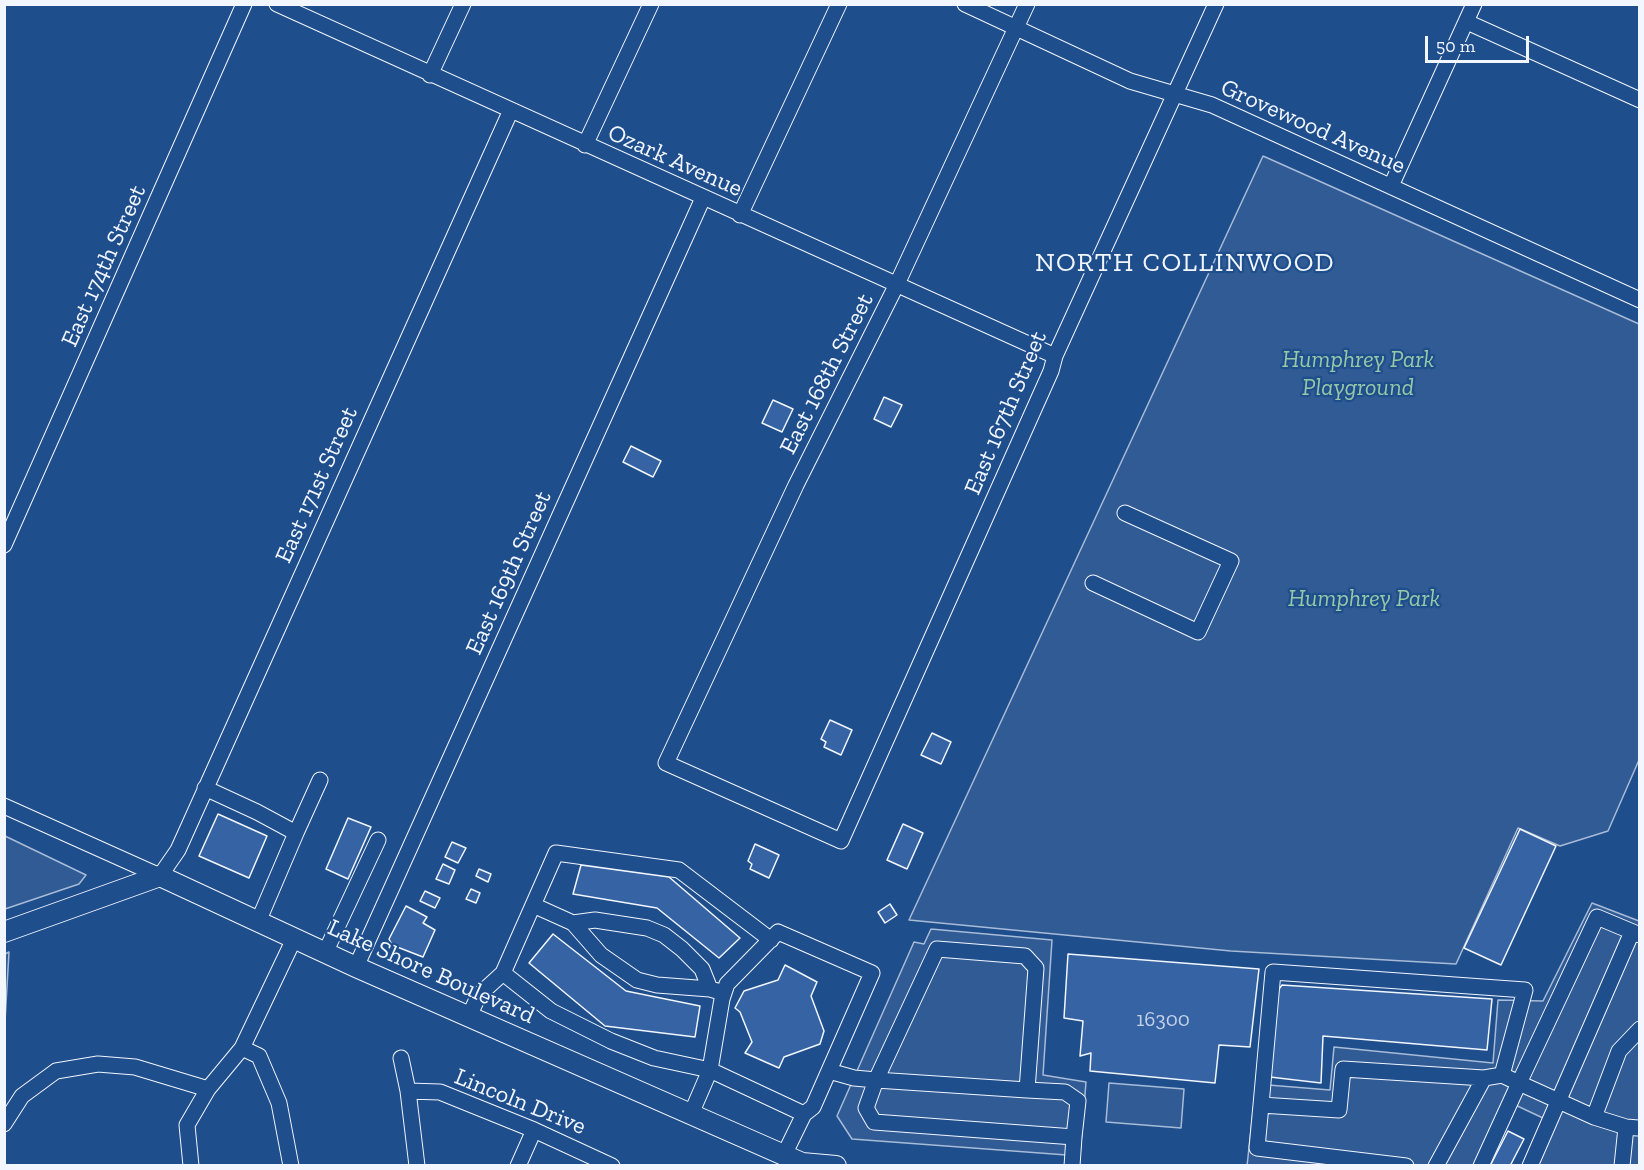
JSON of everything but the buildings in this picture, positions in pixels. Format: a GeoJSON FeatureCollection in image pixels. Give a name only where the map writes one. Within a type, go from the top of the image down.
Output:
{"type":"FeatureCollection","features":[{"type":"Feature","properties":{"kind":"main road","name":"Lake Shore Boulevard"},"geometry":{"type":"LineString","coordinates":[[160,876],[356,967],[784,1155],[802,1162],[836,1166]]}},
{"type":"Feature","properties":{"kind":"main road"},"geometry":{"type":"LineString","coordinates":[[4,932],[160,876]]}},
{"type":"Feature","properties":{"kind":"street","name":"East 174th Street"},"geometry":{"type":"LineString","coordinates":[[4,545],[244,4]]}},
{"type":"Feature","properties":{"kind":"street","name":"Ozark Avenue"},"geometry":{"type":"LineString","coordinates":[[277,4],[1055,356]]}},
{"type":"Feature","properties":{"kind":"street"},"geometry":{"type":"LineString","coordinates":[[430,75],[463,4]]}},
{"type":"Feature","properties":{"kind":"street"},"geometry":{"type":"LineString","coordinates":[[585,145],[651,4]]}},
{"type":"Feature","properties":{"kind":"street"},"geometry":{"type":"LineString","coordinates":[[740,215],[839,4]]}},
{"type":"Feature","properties":{"kind":"street","name":"Grovewood Avenue"},"geometry":{"type":"LineString","coordinates":[[965,4],[1130,81],[1212,105],[1640,300]]}},
{"type":"Feature","properties":{"kind":"street","name":"East 168th Street"},"geometry":{"type":"LineString","coordinates":[[841,841],[666,763],[796,485],[897,284],[1027,4]]}},
{"type":"Feature","properties":{"kind":"street","name":"East 167th Street"},"geometry":{"type":"LineString","coordinates":[[841,841],[1046,382],[1055,356],[1216,4]]}},
{"type":"Feature","properties":{"kind":"street"},"geometry":{"type":"LineString","coordinates":[[1391,186],[1474,4]]}},
{"type":"Feature","properties":{"kind":"street"},"geometry":{"type":"LineString","coordinates":[[1467,22],[1640,100]]}},
{"type":"Feature","properties":{"kind":"street","name":"East 171st Street"},"geometry":{"type":"LineString","coordinates":[[160,876],[178,850],[511,110]]}},
{"type":"Feature","properties":{"kind":"street","name":"East 169th Street"},"geometry":{"type":"LineString","coordinates":[[356,967],[703,198]]}},
{"type":"Feature","properties":{"kind":"street"},"geometry":{"type":"LineString","coordinates":[[1093,583],[1198,632],[1231,561],[1125,513]]}},
{"type":"Feature","properties":{"kind":"street"},"geometry":{"type":"LineString","coordinates":[[258,922],[320,780]]}},
{"type":"Feature","properties":{"kind":"street"},"geometry":{"type":"LineString","coordinates":[[205,788],[296,833]]}},
{"type":"Feature","properties":{"kind":"street"},"geometry":{"type":"LineString","coordinates":[[4,806],[160,876]]}},
{"type":"Feature","properties":{"kind":"street"},"geometry":{"type":"LineString","coordinates":[[325,953],[378,840]]}},
{"type":"Feature","properties":{"kind":"street"},"geometry":{"type":"LineString","coordinates":[[469,1017],[479,995],[503,973],[556,853],[678,870],[771,940]]}},
{"type":"Feature","properties":{"kind":"street"},"geometry":{"type":"LineString","coordinates":[[533,905],[573,923],[601,956],[637,980],[657,985],[717,991],[727,984],[778,932],[872,973],[813,1107],[804,1114],[784,1155]]}},
{"type":"Feature","properties":{"kind":"street"},"geometry":{"type":"LineString","coordinates":[[1481,1166],[1597,917],[1636,934],[1557,1102],[1530,1166]]}},
{"type":"Feature","properties":{"kind":"street"},"geometry":{"type":"LineString","coordinates":[[573,923],[595,920],[647,928],[664,935],[702,969],[717,991],[710,1070],[691,1114]]}},
{"type":"Feature","properties":{"kind":"street"},"geometry":{"type":"LineString","coordinates":[[191,1166],[188,1125],[208,1089],[242,1048],[294,939]]}},
{"type":"Feature","properties":{"kind":"street"},"geometry":{"type":"LineString","coordinates":[[1027,1090],[1036,968],[1025,956],[937,949],[876,1080],[866,1108],[874,1122],[1074,1137]]}},
{"type":"Feature","properties":{"kind":"street"},"geometry":{"type":"LineString","coordinates":[[1406,1166],[1257,1148],[1273,972],[1525,990],[1502,1075]]}},
{"type":"Feature","properties":{"kind":"street"},"geometry":{"type":"LineString","coordinates":[[503,973],[551,1011],[611,1041],[654,1058],[710,1070],[804,1114]]}},
{"type":"Feature","properties":{"kind":"street"},"geometry":{"type":"LineString","coordinates":[[1594,1117],[1619,1051],[1640,1029]]}},
{"type":"Feature","properties":{"kind":"street"},"geometry":{"type":"LineString","coordinates":[[242,1048],[259,1056],[279,1103],[291,1166]]}},
{"type":"Feature","properties":{"kind":"street"},"geometry":{"type":"LineString","coordinates":[[401,1058],[408,1090],[417,1166]]}},
{"type":"Feature","properties":{"kind":"street"},"geometry":{"type":"LineString","coordinates":[[4,1124],[22,1096],[56,1071],[98,1065],[135,1067],[208,1089]]}},
{"type":"Feature","properties":{"kind":"street"},"geometry":{"type":"LineString","coordinates":[[1261,1105],[1339,1110],[1343,1069],[1484,1078],[1502,1075],[1594,1117],[1636,1125],[1622,1166]]}},
{"type":"Feature","properties":{"kind":"street"},"geometry":{"type":"LineString","coordinates":[[829,1071],[854,1078],[876,1080],[1065,1092],[1078,1101],[1072,1166]]}},
{"type":"Feature","properties":{"kind":"street"},"geometry":{"type":"LineString","coordinates":[[1436,1166],[1484,1078]]}},
{"type":"Feature","properties":{"kind":"street","name":"Lincoln Drive"},"geometry":{"type":"LineString","coordinates":[[408,1090],[440,1092],[534,1130],[612,1166]]}},
{"type":"Feature","properties":{"kind":"street"},"geometry":{"type":"LineString","coordinates":[[518,1166],[534,1130]]}},
{"type":"Feature","properties":{"kind":"shaded area","name":"Humphrey Park"},"geometry":{"type":"Polygon","coordinates":[[[1263,156],[1639,324],[1639,760],[1608,831],[1560,846],[1518,828],[1456,964],[1231,951],[909,920],[1263,156]]]}},
{"type":"Feature","properties":{"kind":"shaded area"},"geometry":{"type":"Polygon","coordinates":[[[4,836],[86,875],[79,884],[5,909],[4,836]]]}},
{"type":"Feature","properties":{"kind":"shaded area"},"geometry":{"type":"Polygon","coordinates":[[[1592,903],[1639,921],[1639,1165],[1525,1165],[1545,1119],[1509,1102],[1482,1165],[1247,1166],[1256,1084],[1330,1090],[1334,1047],[1493,1063],[1498,1000],[1543,1001],[1592,903]]]}},
{"type":"Feature","properties":{"kind":"shaded area"},"geometry":{"type":"Polygon","coordinates":[[[931,929],[1052,940],[1043,1075],[1086,1082],[1080,1156],[852,1139],[837,1116],[914,942],[924,944],[931,929]]]}},
{"type":"Feature","properties":{"kind":"shaded area"},"geometry":{"type":"Polygon","coordinates":[[[9,952],[5,1021],[5,954],[9,952]]]}},
{"type":"Feature","properties":{"kind":"shaded area"},"geometry":{"type":"Polygon","coordinates":[[[1109,1083],[1184,1089],[1181,1128],[1106,1122],[1109,1083]]]}},
{"type":"Feature","properties":{"kind":"district","name":"NORTH COLLINWOOD"},"geometry":{"type":"Point","coordinates":[1185,263]}},
{"type":"Feature","properties":{"kind":"park label","name":"Humphrey Park Playground"},"geometry":{"type":"Point","coordinates":[1358,374]}}]}
